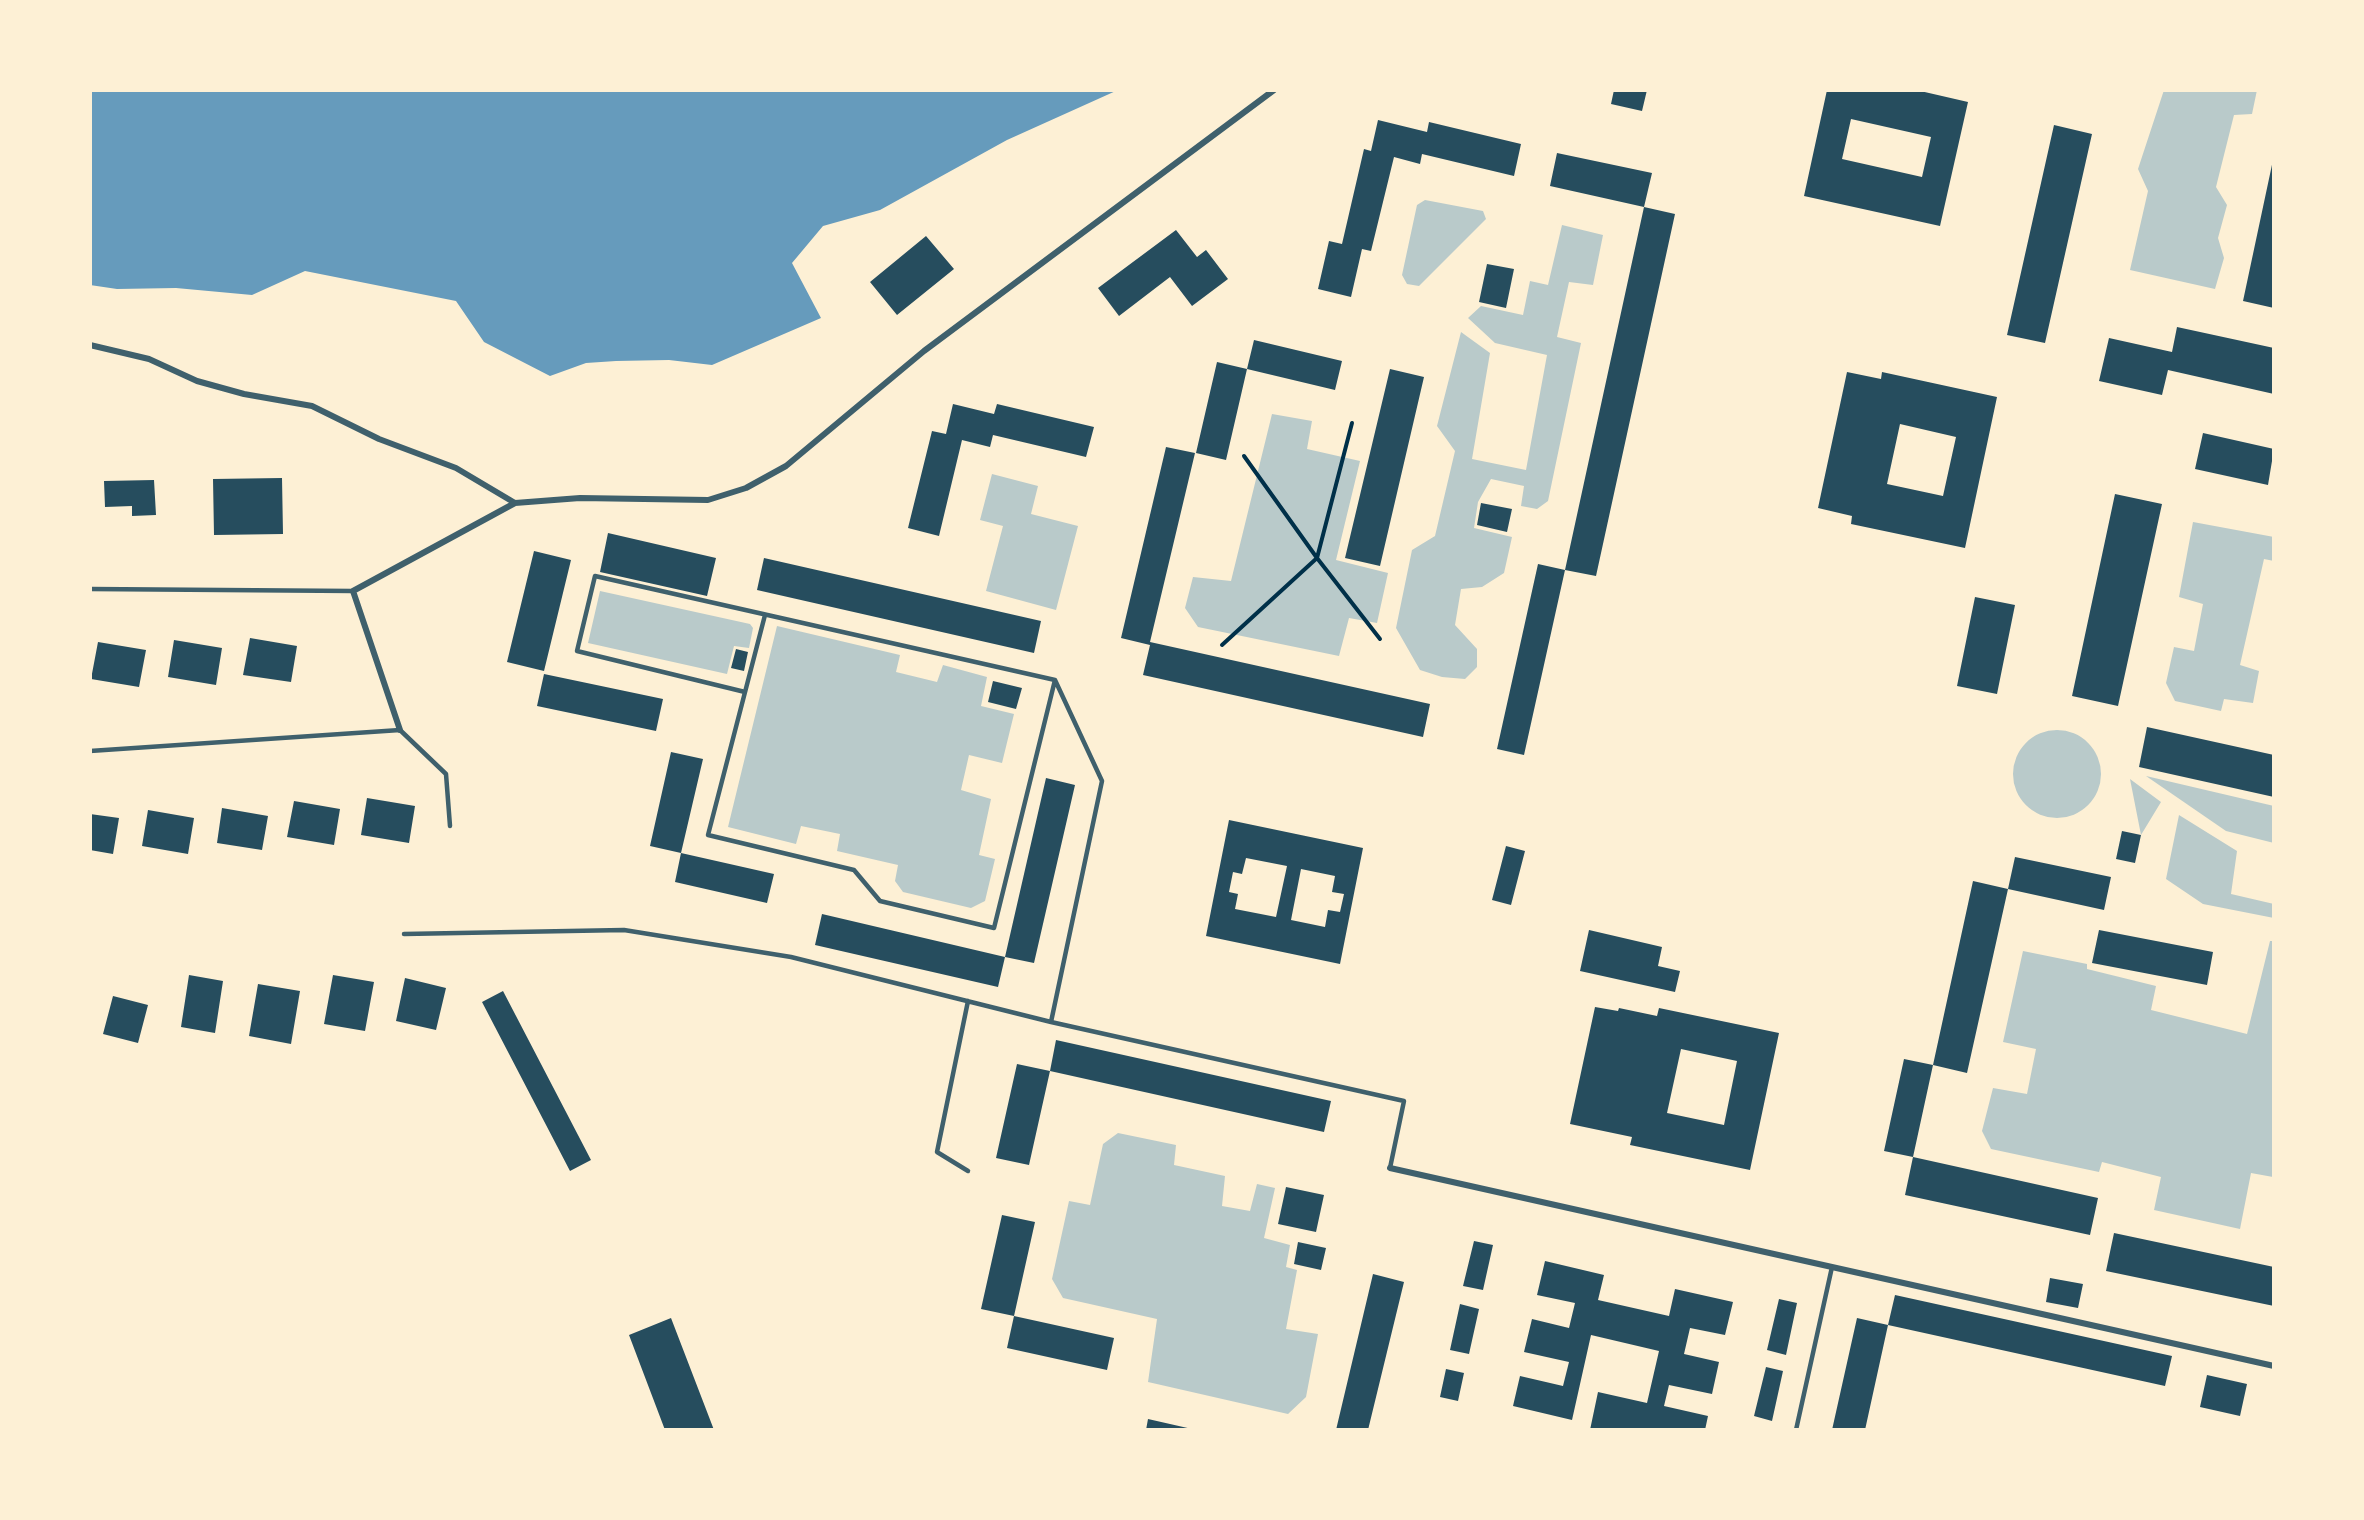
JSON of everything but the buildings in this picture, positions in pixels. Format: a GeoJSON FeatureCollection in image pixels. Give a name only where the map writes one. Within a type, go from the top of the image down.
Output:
{"type":"FeatureCollection","features":[{"type":"Feature","properties":{"kind":"street"},"geometry":{"type":"LineString","coordinates":[[400,729],[353,591],[515,503],[580,498],[708,500],[756,483],[786,466],[924,351],[1274,90]]}},
{"type":"Feature","properties":{"kind":"street"},"geometry":{"type":"LineString","coordinates":[[90,345],[149,359],[197,381],[244,394],[312,406],[379,440],[456,468],[515,503]]}},
{"type":"Feature","properties":{"kind":"street"},"geometry":{"type":"LineString","coordinates":[[1390,1168],[2274,1366]]}},
{"type":"Feature","properties":{"kind":"lane"},"geometry":{"type":"LineString","coordinates":[[745,692],[577,651],[595,576],[1055,680]]}},
{"type":"Feature","properties":{"kind":"lane"},"geometry":{"type":"LineString","coordinates":[[90,589],[353,591]]}},
{"type":"Feature","properties":{"kind":"lane"},"geometry":{"type":"LineString","coordinates":[[765,615],[708,835],[854,870],[880,902],[994,928],[1055,680]]}},
{"type":"Feature","properties":{"kind":"lane"},"geometry":{"type":"LineString","coordinates":[[1051,1022],[1102,781],[1055,680]]}},
{"type":"Feature","properties":{"kind":"lane"},"geometry":{"type":"LineString","coordinates":[[90,751],[400,729],[446,774],[450,826]]}},
{"type":"Feature","properties":{"kind":"lane"},"geometry":{"type":"LineString","coordinates":[[404,934],[624,930],[790,957],[1051,1022],[1404,1101],[1390,1168]]}},
{"type":"Feature","properties":{"kind":"lane"},"geometry":{"type":"LineString","coordinates":[[968,1001],[936,1152],[968,1171]]}},
{"type":"Feature","properties":{"kind":"lane"},"geometry":{"type":"LineString","coordinates":[[1797,1430],[1832,1267]]}},
{"type":"Feature","properties":{"kind":"path"},"geometry":{"type":"LineString","coordinates":[[1222,645],[1317,558],[1352,423]]}},
{"type":"Feature","properties":{"kind":"path"},"geometry":{"type":"LineString","coordinates":[[1244,456],[1317,558],[1380,639]]}},
{"type":"Feature","properties":{"kind":"shaded area"},"geometry":{"type":"Polygon","coordinates":[[[2164,90],[2257,90],[2252,114],[2234,115],[2216,187],[2227,205],[2218,238],[2224,258],[2215,289],[2130,270],[2148,191],[2138,169],[2164,90]]]}},
{"type":"Feature","properties":{"kind":"shaded area"},"geometry":{"type":"Polygon","coordinates":[[[1425,200],[1483,211],[1486,219],[1419,286],[1407,284],[1402,275],[1417,205],[1425,200]]]}},
{"type":"Feature","properties":{"kind":"shaded area"},"geometry":{"type":"Polygon","coordinates":[[[1562,225],[1603,235],[1593,285],[1569,282],[1557,337],[1581,343],[1548,501],[1537,509],[1521,506],[1524,486],[1491,479],[1478,502],[1474,528],[1512,537],[1504,573],[1482,587],[1461,589],[1455,625],[1477,649],[1477,667],[1465,679],[1442,677],[1420,670],[1396,628],[1412,550],[1435,536],[1455,451],[1437,426],[1461,332],[1490,353],[1472,459],[1526,470],[1547,355],[1495,343],[1468,318],[1481,306],[1523,315],[1530,281],[1548,285],[1562,225]]]}},
{"type":"Feature","properties":{"kind":"shaded area"},"geometry":{"type":"Polygon","coordinates":[[[1272,414],[1312,421],[1307,449],[1360,461],[1336,560],[1388,573],[1377,623],[1349,618],[1339,656],[1198,627],[1185,608],[1193,577],[1231,581],[1272,414]]]}},
{"type":"Feature","properties":{"kind":"shaded area"},"geometry":{"type":"Polygon","coordinates":[[[992,474],[1038,486],[1031,514],[1078,526],[1056,610],[986,591],[1003,526],[980,520],[992,474]]]}},
{"type":"Feature","properties":{"kind":"shaded area"},"geometry":{"type":"Polygon","coordinates":[[[2193,522],[2274,537],[2274,561],[2264,559],[2240,665],[2259,671],[2253,703],[2224,699],[2221,711],[2175,701],[2166,683],[2174,647],[2194,651],[2203,604],[2179,597],[2193,522]]]}},
{"type":"Feature","properties":{"kind":"shaded area"},"geometry":{"type":"Polygon","coordinates":[[[600,591],[750,624],[753,628],[749,648],[734,646],[727,674],[588,643],[600,591]]]}},
{"type":"Feature","properties":{"kind":"shaded area"},"geometry":{"type":"Polygon","coordinates":[[[777,626],[900,655],[896,672],[937,682],[943,665],[987,677],[981,706],[1014,714],[1002,763],[969,755],[961,790],[991,799],[979,855],[995,859],[985,901],[971,908],[903,892],[895,881],[898,865],[837,851],[840,834],[801,826],[796,844],[728,827],[777,626]]]}},
{"type":"Feature","properties":{"kind":"shaded area"},"geometry":{"type":"Polygon","coordinates":[[[2057,730],[2074,733],[2088,743],[2098,757],[2101,774],[2098,791],[2088,805],[2074,815],[2057,818],[2040,815],[2026,805],[2016,791],[2013,774],[2016,757],[2026,743],[2040,733],[2057,730]]]}},
{"type":"Feature","properties":{"kind":"shaded area"},"geometry":{"type":"Polygon","coordinates":[[[2146,776],[2274,806],[2274,843],[2226,831],[2146,776]]]}},
{"type":"Feature","properties":{"kind":"shaded area"},"geometry":{"type":"Polygon","coordinates":[[[2130,779],[2161,802],[2141,835],[2130,779]]]}},
{"type":"Feature","properties":{"kind":"shaded area"},"geometry":{"type":"Polygon","coordinates":[[[2179,815],[2237,851],[2231,894],[2274,904],[2274,918],[2203,904],[2166,879],[2179,815]]]}},
{"type":"Feature","properties":{"kind":"shaded area"},"geometry":{"type":"Polygon","coordinates":[[[2270,941],[2274,941],[2274,1171],[2273,1177],[2251,1173],[2240,1229],[2154,1210],[2161,1177],[2102,1162],[2099,1172],[1991,1149],[1982,1131],[1993,1088],[2027,1094],[2036,1049],[2003,1042],[2023,951],[2087,964],[2087,969],[2156,986],[2151,1010],[2247,1034],[2270,941]]]}},
{"type":"Feature","properties":{"kind":"shaded area"},"geometry":{"type":"Polygon","coordinates":[[[1118,1133],[1176,1145],[1174,1165],[1225,1176],[1222,1206],[1250,1211],[1257,1184],[1275,1188],[1264,1238],[1290,1245],[1286,1267],[1297,1270],[1286,1329],[1318,1334],[1306,1397],[1288,1414],[1148,1382],[1157,1319],[1063,1298],[1052,1279],[1069,1201],[1090,1205],[1103,1144],[1118,1133]]]}},
{"type":"Feature","properties":{"kind":"water"},"geometry":{"type":"Polygon","coordinates":[[[90,90],[1118,90],[1007,140],[880,210],[823,226],[792,263],[821,318],[712,365],[669,360],[586,363],[550,376],[484,342],[456,301],[305,271],[252,295],[176,288],[117,289],[90,285],[90,90]]]}}]}
